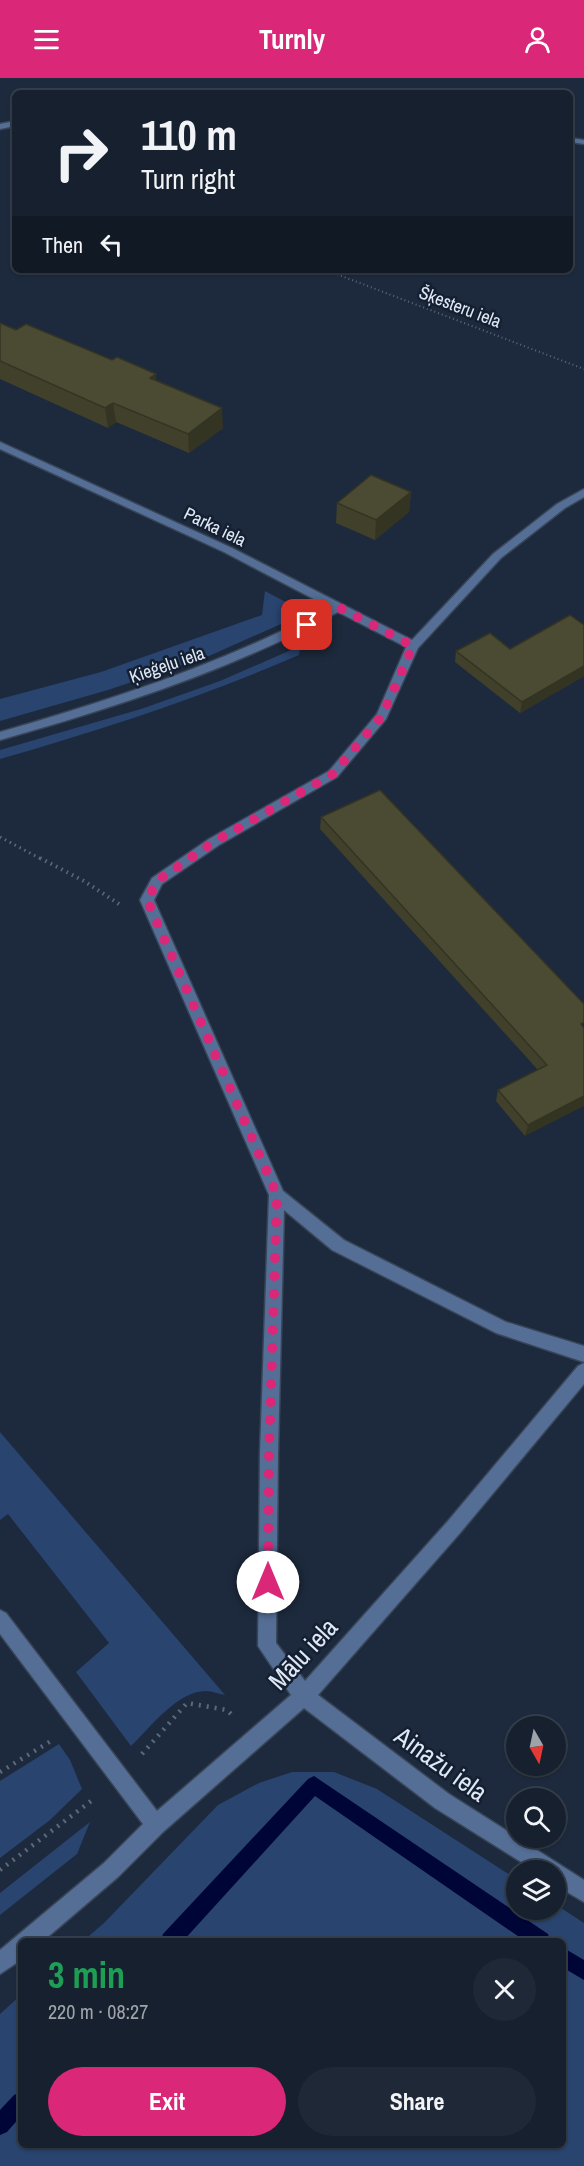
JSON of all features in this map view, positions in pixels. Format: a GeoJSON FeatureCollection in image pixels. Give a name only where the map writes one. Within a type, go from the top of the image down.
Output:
{"type":"FeatureCollection","features":[{"type":"Feature","properties":{"kind":"street","name":"Parka iela"},"geometry":{"type":"LineString","coordinates":[[0,445],[228,550],[413,646]]}},
{"type":"Feature","properties":{"kind":"street"},"geometry":{"type":"LineString","coordinates":[[584,492],[561,506],[498,556],[413,646],[382,716],[333,774],[214,842],[157,881],[147,900],[277,1195],[338,1245],[502,1328],[584,1354]]}},
{"type":"Feature","properties":{"kind":"street","name":"Ķieģeļu iela"},"geometry":{"type":"LineString","coordinates":[[0,736],[103,707],[207,671],[292,634],[338,607]]}},
{"type":"Feature","properties":{"kind":"street","name":"Ainažu iela"},"geometry":{"type":"LineString","coordinates":[[277,1195],[269,1453],[267,1646],[304,1696],[442,1801],[534,1860]]}},
{"type":"Feature","properties":{"kind":"street","name":"Mālu iela"},"geometry":{"type":"LineString","coordinates":[[31,1938],[111,1870],[156,1825],[304,1696],[454,1527],[584,1371]]}},
{"type":"Feature","properties":{"kind":"street"},"geometry":{"type":"LineString","coordinates":[[0,1619],[156,1825]]}},
{"type":"Feature","properties":{"kind":"street"},"geometry":{"type":"LineString","coordinates":[[566,1880],[584,1892]]}},
{"type":"Feature","properties":{"kind":"street"},"geometry":{"type":"LineString","coordinates":[[0,1964],[18,1949]]}},
{"type":"Feature","properties":{"kind":"path","name":"Šķesteru iela"},"geometry":{"type":"LineString","coordinates":[[334,273],[584,369]]}},
{"type":"Feature","properties":{"kind":"path"},"geometry":{"type":"LineString","coordinates":[[0,837],[84,881],[161,933]]}},
{"type":"Feature","properties":{"kind":"path"},"geometry":{"type":"LineString","coordinates":[[148,1748],[187,1703],[227,1710],[254,1740]]}},
{"type":"Feature","properties":{"kind":"path"},"geometry":{"type":"LineString","coordinates":[[0,1772],[80,1723]]}},
{"type":"Feature","properties":{"kind":"path"},"geometry":{"type":"LineString","coordinates":[[0,1870],[86,1805]]}},
{"type":"Feature","properties":{"kind":"shaded area"},"geometry":{"type":"Polygon","coordinates":[[[265,591],[297,608],[290,620],[209,656],[108,690],[0,721],[0,699],[101,672],[262,615],[265,591]]]}},
{"type":"Feature","properties":{"kind":"shaded area"},"geometry":{"type":"Polygon","coordinates":[[[300,646],[299,655],[188,699],[0,759],[0,750],[141,709],[220,681],[300,646]]]}},
{"type":"Feature","properties":{"kind":"shaded area"},"geometry":{"type":"Polygon","coordinates":[[[0,1432],[225,1695],[206,1691],[185,1697],[165,1711],[131,1746],[76,1672],[109,1643],[8,1514],[0,1520],[0,1432]]]}},
{"type":"Feature","properties":{"kind":"shaded area"},"geometry":{"type":"Polygon","coordinates":[[[59,1744],[70,1760],[82,1789],[50,1820],[0,1858],[0,1781],[59,1744]]]}},
{"type":"Feature","properties":{"kind":"shaded area"},"geometry":{"type":"Polygon","coordinates":[[[292,1772],[334,1772],[377,1789],[506,1873],[506,1920],[566,1920],[566,1911],[584,1923],[584,2166],[0,2166],[0,2014],[18,1998],[18,2148],[566,2148],[566,1938],[86,1938],[104,1923],[218,1805],[259,1783],[292,1772]]]}},
{"type":"Feature","properties":{"kind":"shaded area"},"geometry":{"type":"Polygon","coordinates":[[[90,1822],[77,1854],[0,1915],[0,1893],[90,1822]]]}},
{"type":"Feature","properties":{"kind":"building"},"geometry":{"type":"Polygon","coordinates":[[[0,323],[16,330],[26,324],[112,360],[117,357],[156,374],[150,378],[222,408],[188,434],[113,403],[105,408],[0,361],[0,323]]]}},
{"type":"Feature","properties":{"kind":"building"},"geometry":{"type":"Polygon","coordinates":[[[371,475],[411,492],[376,520],[337,503],[371,475]]]}},
{"type":"Feature","properties":{"kind":"building"},"geometry":{"type":"Polygon","coordinates":[[[570,615],[584,625],[584,666],[522,702],[456,651],[490,633],[510,649],[570,615]]]}},
{"type":"Feature","properties":{"kind":"building"},"geometry":{"type":"Polygon","coordinates":[[[380,790],[584,1004],[584,1022],[581,1024],[584,1028],[584,1096],[528,1125],[498,1090],[547,1065],[321,817],[380,790]]]}},
{"type":"Feature","properties":{"kind":"waterway"},"geometry":{"type":"LineString","coordinates":[[173,1938],[314,1785],[537,1938]]}},
{"type":"Feature","properties":{"kind":"waterway"},"geometry":{"type":"LineString","coordinates":[[566,1959],[584,1971]]}},
{"type":"Feature","properties":{"kind":"waterway"},"geometry":{"type":"LineString","coordinates":[[0,2125],[18,2105]]}},
{"type":"Feature","properties":{"kind":"route"},"geometry":{"type":"LineString","coordinates":[[268,1582],[269,1453],[277,1195],[147,900],[157,881],[214,842],[333,774],[382,716],[413,646],[338,607],[307,625]]}}]}
